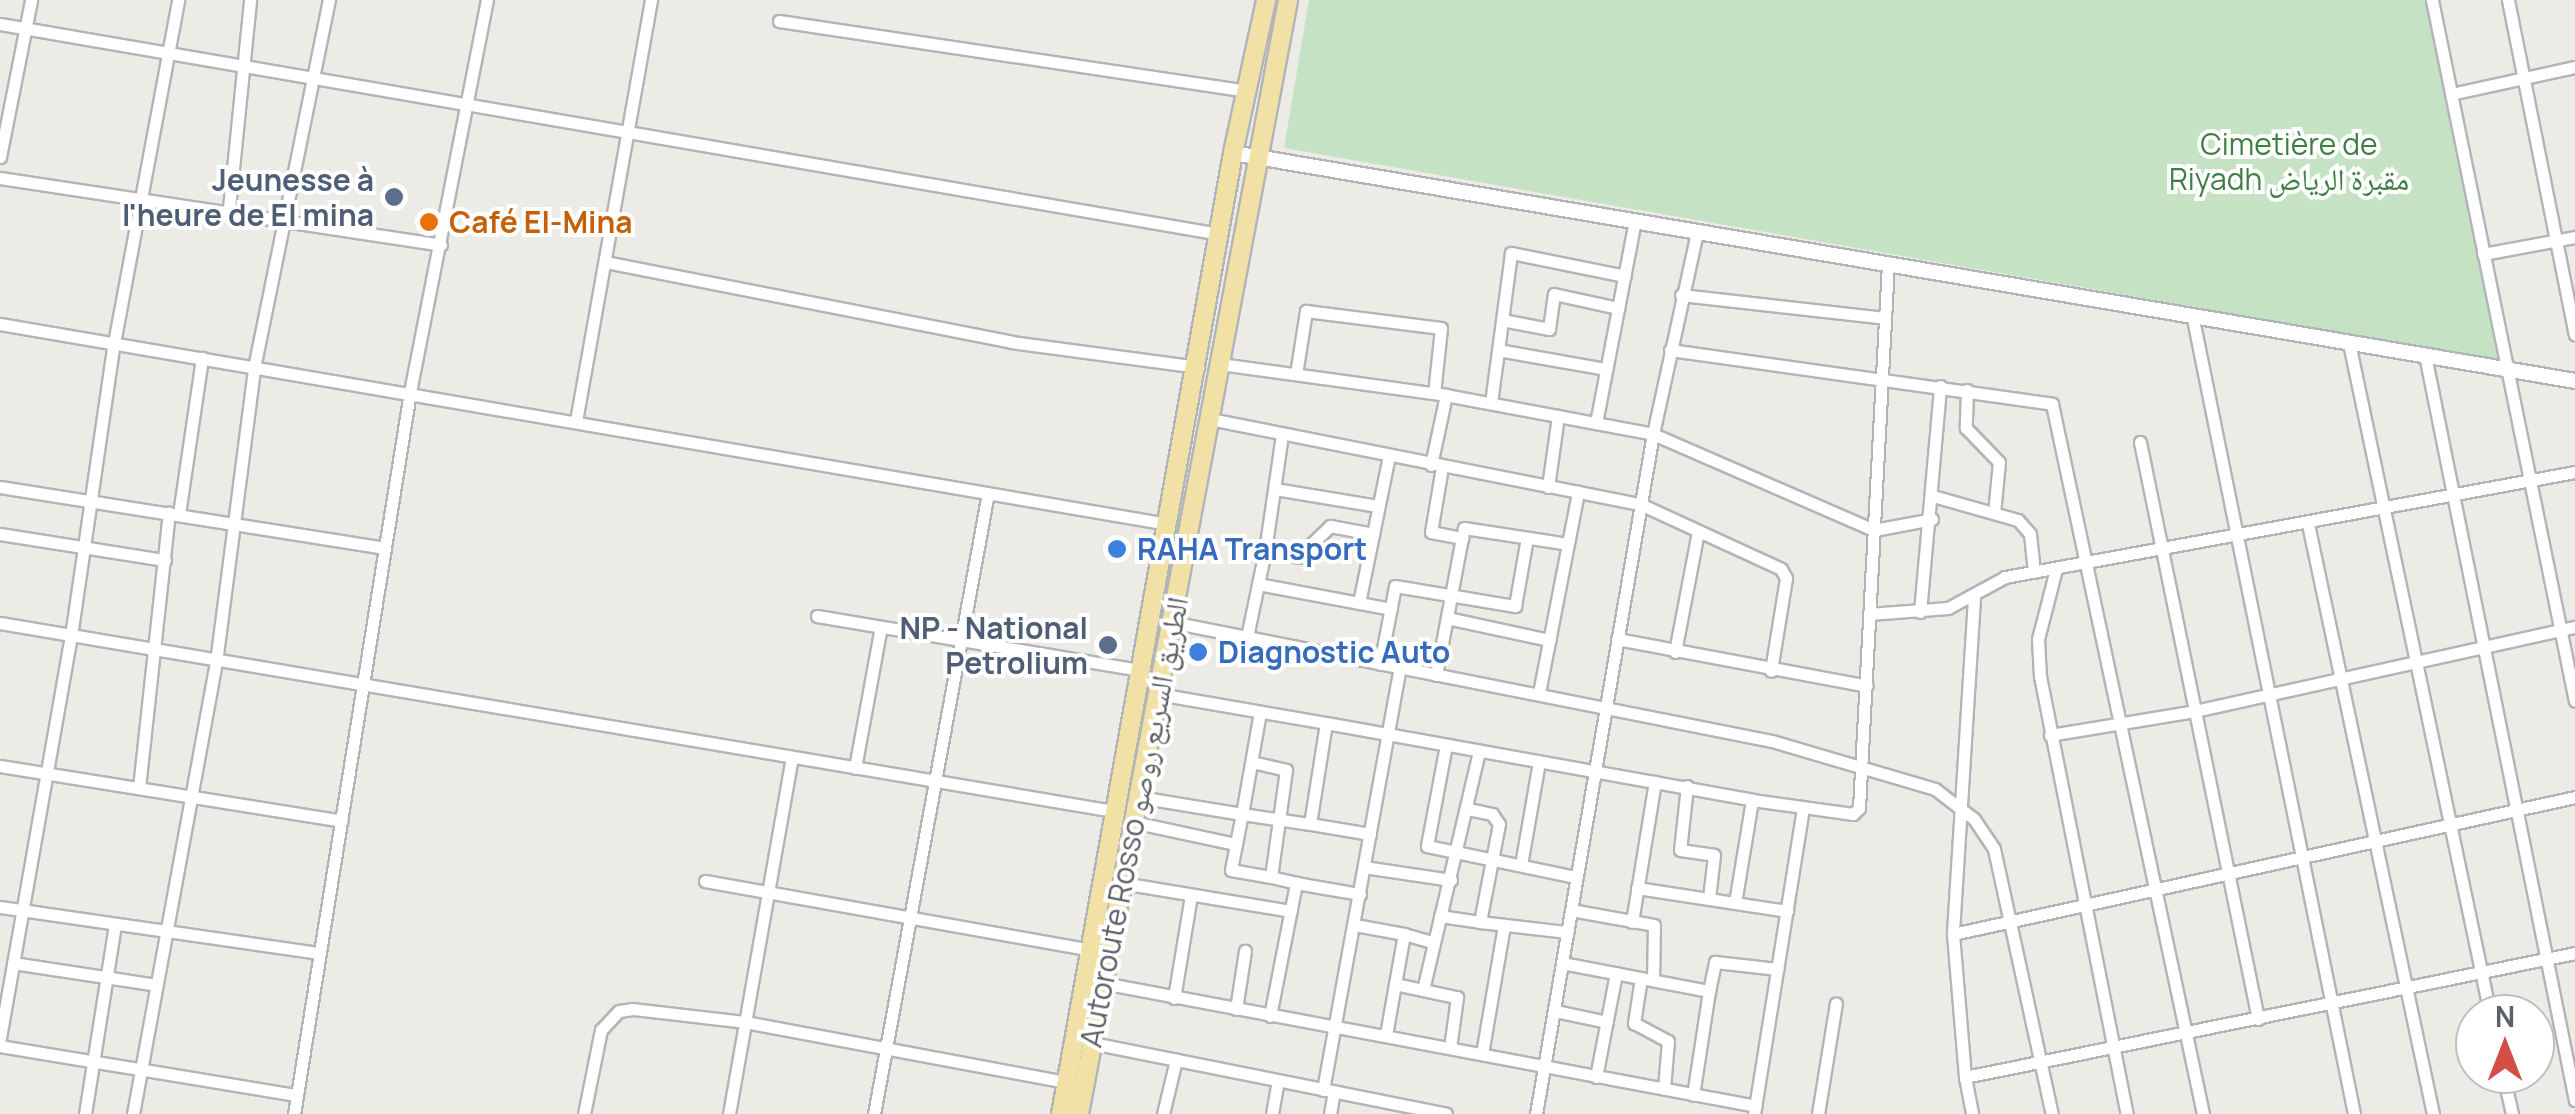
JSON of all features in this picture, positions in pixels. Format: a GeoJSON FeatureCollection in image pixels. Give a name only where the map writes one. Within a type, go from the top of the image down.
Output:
{"type":"FeatureCollection","features":[{"type":"Feature","properties":{"kind":"highway","name":"Autoroute Rosso الطريق السريع روصو"},"geometry":{"type":"LineString","coordinates":[[1061,1114],[1087,948],[1198,367],[1233,153],[1266,0]]}},
{"type":"Feature","properties":{"kind":"highway","name":"Autoroute Rosso الطريق السريع روصو"},"geometry":{"type":"LineString","coordinates":[[1079,1114],[1288,0]]}},
{"type":"Feature","properties":{"kind":"street"},"geometry":{"type":"LineString","coordinates":[[0,157],[30,0]]}},
{"type":"Feature","properties":{"kind":"street"},"geometry":{"type":"LineString","coordinates":[[0,1038],[71,636],[114,344],[178,0]]}},
{"type":"Feature","properties":{"kind":"street"},"geometry":{"type":"LineString","coordinates":[[229,208],[250,0]]}},
{"type":"Feature","properties":{"kind":"street"},"geometry":{"type":"LineString","coordinates":[[133,1114],[216,662],[238,523],[254,368],[283,218],[317,80],[330,0]]}},
{"type":"Feature","properties":{"kind":"street"},"geometry":{"type":"LineString","coordinates":[[294,1114],[410,392],[487,0]]}},
{"type":"Feature","properties":{"kind":"street"},"geometry":{"type":"LineString","coordinates":[[576,421],[651,0]]}},
{"type":"Feature","properties":{"kind":"street"},"geometry":{"type":"LineString","coordinates":[[2432,0],[2575,701]]}},
{"type":"Feature","properties":{"kind":"street"},"geometry":{"type":"LineString","coordinates":[[2508,0],[2575,334]]}},
{"type":"Feature","properties":{"kind":"street"},"geometry":{"type":"LineString","coordinates":[[779,21],[1248,91]]}},
{"type":"Feature","properties":{"kind":"street"},"geometry":{"type":"LineString","coordinates":[[0,24],[468,108],[1219,234]]}},
{"type":"Feature","properties":{"kind":"street"},"geometry":{"type":"LineString","coordinates":[[2451,94],[2575,68]]}},
{"type":"Feature","properties":{"kind":"street"},"geometry":{"type":"LineString","coordinates":[[1233,153],[2575,380]]}},
{"type":"Feature","properties":{"kind":"street"},"geometry":{"type":"LineString","coordinates":[[0,178],[229,208],[441,245]]}},
{"type":"Feature","properties":{"kind":"street"},"geometry":{"type":"LineString","coordinates":[[1596,423],[1636,221]]}},
{"type":"Feature","properties":{"kind":"street"},"geometry":{"type":"LineString","coordinates":[[1536,1114],[1640,504],[1697,232]]}},
{"type":"Feature","properties":{"kind":"street"},"geometry":{"type":"LineString","coordinates":[[2483,254],[2575,237]]}},
{"type":"Feature","properties":{"kind":"street"},"geometry":{"type":"LineString","coordinates":[[1491,403],[1511,253],[1624,276]]}},
{"type":"Feature","properties":{"kind":"street"},"geometry":{"type":"LineString","coordinates":[[605,262],[957,332],[1198,367]]}},
{"type":"Feature","properties":{"kind":"street"},"geometry":{"type":"LineString","coordinates":[[1158,694],[1752,800],[1853,814],[1864,764],[1888,263]]}},
{"type":"Feature","properties":{"kind":"street"},"geometry":{"type":"LineString","coordinates":[[1502,320],[1548,329],[1554,294],[1618,308]]}},
{"type":"Feature","properties":{"kind":"street"},"geometry":{"type":"LineString","coordinates":[[1681,296],[1885,318]]}},
{"type":"Feature","properties":{"kind":"street"},"geometry":{"type":"LineString","coordinates":[[1296,374],[1306,311],[1440,328],[1431,532],[1462,538]]}},
{"type":"Feature","properties":{"kind":"street"},"geometry":{"type":"LineString","coordinates":[[2192,314],[2354,1114]]}},
{"type":"Feature","properties":{"kind":"street"},"geometry":{"type":"LineString","coordinates":[[0,324],[1167,524]]}},
{"type":"Feature","properties":{"kind":"street"},"geometry":{"type":"LineString","coordinates":[[2348,343],[2486,994]]}},
{"type":"Feature","properties":{"kind":"street"},"geometry":{"type":"LineString","coordinates":[[1498,350],[1606,369]]}},
{"type":"Feature","properties":{"kind":"street"},"geometry":{"type":"LineString","coordinates":[[1670,350],[2052,404],[2202,1114]]}},
{"type":"Feature","properties":{"kind":"street"},"geometry":{"type":"LineString","coordinates":[[2426,355],[2575,1100]]}},
{"type":"Feature","properties":{"kind":"street"},"geometry":{"type":"LineString","coordinates":[[139,788],[158,651],[165,560],[202,358]]}},
{"type":"Feature","properties":{"kind":"street"},"geometry":{"type":"LineString","coordinates":[[1220,364],[1440,394],[1653,434],[1874,530],[1932,518]]}},
{"type":"Feature","properties":{"kind":"street"},"geometry":{"type":"LineString","coordinates":[[1920,612],[1932,518],[1940,386]]}},
{"type":"Feature","properties":{"kind":"street"},"geometry":{"type":"LineString","coordinates":[[1967,390],[1964,423],[1998,462],[1994,513]]}},
{"type":"Feature","properties":{"kind":"street"},"geometry":{"type":"LineString","coordinates":[[1548,487],[1558,416]]}},
{"type":"Feature","properties":{"kind":"street"},"geometry":{"type":"LineString","coordinates":[[1210,419],[1640,504],[1784,573],[1771,671]]}},
{"type":"Feature","properties":{"kind":"street"},"geometry":{"type":"LineString","coordinates":[[1246,637],[1265,552],[1282,434]]}},
{"type":"Feature","properties":{"kind":"street"},"geometry":{"type":"LineString","coordinates":[[2140,442],[2258,1019]]}},
{"type":"Feature","properties":{"kind":"street"},"geometry":{"type":"LineString","coordinates":[[1359,602],[1388,456]]}},
{"type":"Feature","properties":{"kind":"street"},"geometry":{"type":"LineString","coordinates":[[1869,614],[1920,612],[1974,598],[1996,580],[2034,572],[2160,552],[2575,472]]}},
{"type":"Feature","properties":{"kind":"street"},"geometry":{"type":"LineString","coordinates":[[0,487],[385,548]]}},
{"type":"Feature","properties":{"kind":"street"},"geometry":{"type":"LineString","coordinates":[[1275,489],[1378,506]]}},
{"type":"Feature","properties":{"kind":"street"},"geometry":{"type":"LineString","coordinates":[[1539,693],[1578,492]]}},
{"type":"Feature","properties":{"kind":"street"},"geometry":{"type":"LineString","coordinates":[[874,1114],[964,641],[988,493]]}},
{"type":"Feature","properties":{"kind":"street"},"geometry":{"type":"LineString","coordinates":[[1933,496],[2026,526],[2034,572]]}},
{"type":"Feature","properties":{"kind":"street"},"geometry":{"type":"LineString","coordinates":[[2308,524],[2433,1114]]}},
{"type":"Feature","properties":{"kind":"street"},"geometry":{"type":"LineString","coordinates":[[1265,552],[1298,557],[1330,526],[1373,534]]}},
{"type":"Feature","properties":{"kind":"street"},"geometry":{"type":"LineString","coordinates":[[1436,675],[1464,528],[1568,544]]}},
{"type":"Feature","properties":{"kind":"street"},"geometry":{"type":"LineString","coordinates":[[1675,652],[1698,531]]}},
{"type":"Feature","properties":{"kind":"street"},"geometry":{"type":"LineString","coordinates":[[0,534],[165,560]]}},
{"type":"Feature","properties":{"kind":"street"},"geometry":{"type":"LineString","coordinates":[[1380,664],[1396,586],[1516,606],[1527,538]]}},
{"type":"Feature","properties":{"kind":"street"},"geometry":{"type":"LineString","coordinates":[[2056,569],[2038,639],[2050,736],[2126,1114]]}},
{"type":"Feature","properties":{"kind":"street"},"geometry":{"type":"LineString","coordinates":[[1258,584],[1391,608]]}},
{"type":"Feature","properties":{"kind":"street"},"geometry":{"type":"LineString","coordinates":[[1972,1114],[1965,1077],[1953,934],[1974,598]]}},
{"type":"Feature","properties":{"kind":"street"},"geometry":{"type":"LineString","coordinates":[[817,616],[1141,670]]}},
{"type":"Feature","properties":{"kind":"street"},"geometry":{"type":"LineString","coordinates":[[1447,618],[1550,640]]}},
{"type":"Feature","properties":{"kind":"street"},"geometry":{"type":"LineString","coordinates":[[1172,622],[1607,706],[1864,764],[1935,789],[1962,807],[1994,848],[2052,1114]]}},
{"type":"Feature","properties":{"kind":"street"},"geometry":{"type":"LineString","coordinates":[[0,623],[363,688],[1114,810]]}},
{"type":"Feature","properties":{"kind":"street"},"geometry":{"type":"LineString","coordinates":[[855,768],[881,627]]}},
{"type":"Feature","properties":{"kind":"street"},"geometry":{"type":"LineString","coordinates":[[2050,736],[2195,711],[2575,627]]}},
{"type":"Feature","properties":{"kind":"street"},"geometry":{"type":"LineString","coordinates":[[1618,639],[1771,671],[1867,686]]}},
{"type":"Feature","properties":{"kind":"street"},"geometry":{"type":"LineString","coordinates":[[1330,1114],[1328,1091],[1336,1026],[1400,668]]}},
{"type":"Feature","properties":{"kind":"street"},"geometry":{"type":"LineString","coordinates":[[1260,712],[1231,870],[1360,894]]}},
{"type":"Feature","properties":{"kind":"street"},"geometry":{"type":"LineString","coordinates":[[1310,824],[1326,723]]}},
{"type":"Feature","properties":{"kind":"street"},"geometry":{"type":"LineString","coordinates":[[1446,745],[1427,846],[1576,877]]}},
{"type":"Feature","properties":{"kind":"street"},"geometry":{"type":"LineString","coordinates":[[1423,990],[1479,751]]}},
{"type":"Feature","properties":{"kind":"street"},"geometry":{"type":"LineString","coordinates":[[730,1114],[792,758]]}},
{"type":"Feature","properties":{"kind":"street"},"geometry":{"type":"LineString","coordinates":[[1252,762],[1286,770],[1284,820],[1270,877]]}},
{"type":"Feature","properties":{"kind":"street"},"geometry":{"type":"LineString","coordinates":[[1521,865],[1539,762]]}},
{"type":"Feature","properties":{"kind":"street"},"geometry":{"type":"LineString","coordinates":[[0,766],[342,820]]}},
{"type":"Feature","properties":{"kind":"street"},"geometry":{"type":"LineString","coordinates":[[1632,922],[1655,782]]}},
{"type":"Feature","properties":{"kind":"street"},"geometry":{"type":"LineString","coordinates":[[1688,786],[1680,850],[1714,855],[1709,899]]}},
{"type":"Feature","properties":{"kind":"street"},"geometry":{"type":"LineString","coordinates":[[1138,796],[1370,834]]}},
{"type":"Feature","properties":{"kind":"street"},"geometry":{"type":"LineString","coordinates":[[1953,934],[2575,796]]}},
{"type":"Feature","properties":{"kind":"street"},"geometry":{"type":"LineString","coordinates":[[1735,903],[1752,800]]}},
{"type":"Feature","properties":{"kind":"street"},"geometry":{"type":"LineString","coordinates":[[1103,983],[1664,1089],[1755,1110],[1803,808]]}},
{"type":"Feature","properties":{"kind":"street"},"geometry":{"type":"LineString","coordinates":[[1468,809],[1497,816],[1494,860],[1480,922]]}},
{"type":"Feature","properties":{"kind":"street"},"geometry":{"type":"LineString","coordinates":[[1133,822],[1236,844]]}},
{"type":"Feature","properties":{"kind":"street"},"geometry":{"type":"LineString","coordinates":[[1364,867],[1451,880]]}},
{"type":"Feature","properties":{"kind":"street"},"geometry":{"type":"LineString","coordinates":[[705,882],[1087,948]]}},
{"type":"Feature","properties":{"kind":"street"},"geometry":{"type":"LineString","coordinates":[[1122,883],[1291,911]]}},
{"type":"Feature","properties":{"kind":"street"},"geometry":{"type":"LineString","coordinates":[[1270,1016],[1296,883]]}},
{"type":"Feature","properties":{"kind":"street"},"geometry":{"type":"LineString","coordinates":[[1637,888],[1787,911]]}},
{"type":"Feature","properties":{"kind":"street"},"geometry":{"type":"LineString","coordinates":[[1174,998],[1192,895]]}},
{"type":"Feature","properties":{"kind":"street"},"geometry":{"type":"LineString","coordinates":[[0,907],[165,934],[320,953]]}},
{"type":"Feature","properties":{"kind":"street"},"geometry":{"type":"LineString","coordinates":[[1570,910],[1658,930],[1634,1024],[1668,1041],[1664,1089]]}},
{"type":"Feature","properties":{"kind":"street"},"geometry":{"type":"LineString","coordinates":[[1440,916],[1567,932]]}},
{"type":"Feature","properties":{"kind":"street"},"geometry":{"type":"LineString","coordinates":[[1355,925],[1432,942]]}},
{"type":"Feature","properties":{"kind":"street"},"geometry":{"type":"LineString","coordinates":[[1482,1054],[1504,925]]}},
{"type":"Feature","properties":{"kind":"street"},"geometry":{"type":"LineString","coordinates":[[85,1114],[114,926]]}},
{"type":"Feature","properties":{"kind":"street"},"geometry":{"type":"LineString","coordinates":[[1386,1035],[1404,934]]}},
{"type":"Feature","properties":{"kind":"street"},"geometry":{"type":"LineString","coordinates":[[1236,1009],[1246,951]]}},
{"type":"Feature","properties":{"kind":"street"},"geometry":{"type":"LineString","coordinates":[[1965,1077],[2575,952]]}},
{"type":"Feature","properties":{"kind":"street"},"geometry":{"type":"LineString","coordinates":[[1693,1095],[1715,962],[1778,970]]}},
{"type":"Feature","properties":{"kind":"street"},"geometry":{"type":"LineString","coordinates":[[13,963],[156,985]]}},
{"type":"Feature","properties":{"kind":"street"},"geometry":{"type":"LineString","coordinates":[[1562,964],[1709,991]]}},
{"type":"Feature","properties":{"kind":"street"},"geometry":{"type":"LineString","coordinates":[[1596,1077],[1616,973]]}},
{"type":"Feature","properties":{"kind":"street"},"geometry":{"type":"LineString","coordinates":[[1395,984],[1457,997],[1450,1048]]}},
{"type":"Feature","properties":{"kind":"street"},"geometry":{"type":"LineString","coordinates":[[1818,1114],[1836,1003]]}},
{"type":"Feature","properties":{"kind":"street"},"geometry":{"type":"LineString","coordinates":[[584,1114],[601,1030],[619,1011],[745,1022],[1066,1082]]}},
{"type":"Feature","properties":{"kind":"street"},"geometry":{"type":"LineString","coordinates":[[1555,1011],[1606,1022]]}},
{"type":"Feature","properties":{"kind":"street"},"geometry":{"type":"LineString","coordinates":[[1092,1043],[1446,1114]]}},
{"type":"Feature","properties":{"kind":"street"},"geometry":{"type":"LineString","coordinates":[[0,1046],[298,1095]]}},
{"type":"Feature","properties":{"kind":"street"},"geometry":{"type":"LineString","coordinates":[[1164,1114],[1176,1060]]}},
{"type":"Feature","properties":{"kind":"street"},"geometry":{"type":"LineString","coordinates":[[1272,1114],[1278,1081]]}},
{"type":"Feature","properties":{"kind":"green space","name":"Cimetière de Riyadh مقبرة الرياض"},"geometry":{"type":"Polygon","coordinates":[[[1309,0],[2427,0],[2498,360],[1284,148],[1309,0]]]}},
{"type":"Feature","properties":{"kind":"place","name":"Jeunesse à l'heure de El mina"},"geometry":{"type":"Point","coordinates":[394,197]}},
{"type":"Feature","properties":{"kind":"place","name":"Café El-Mina"},"geometry":{"type":"Point","coordinates":[429,222]}},
{"type":"Feature","properties":{"kind":"place","name":"RAHA Transport"},"geometry":{"type":"Point","coordinates":[1117,549]}},
{"type":"Feature","properties":{"kind":"place","name":"NP - National Petrolium"},"geometry":{"type":"Point","coordinates":[1108,645]}},
{"type":"Feature","properties":{"kind":"place","name":"Diagnostic Auto"},"geometry":{"type":"Point","coordinates":[1198,652]}}]}
